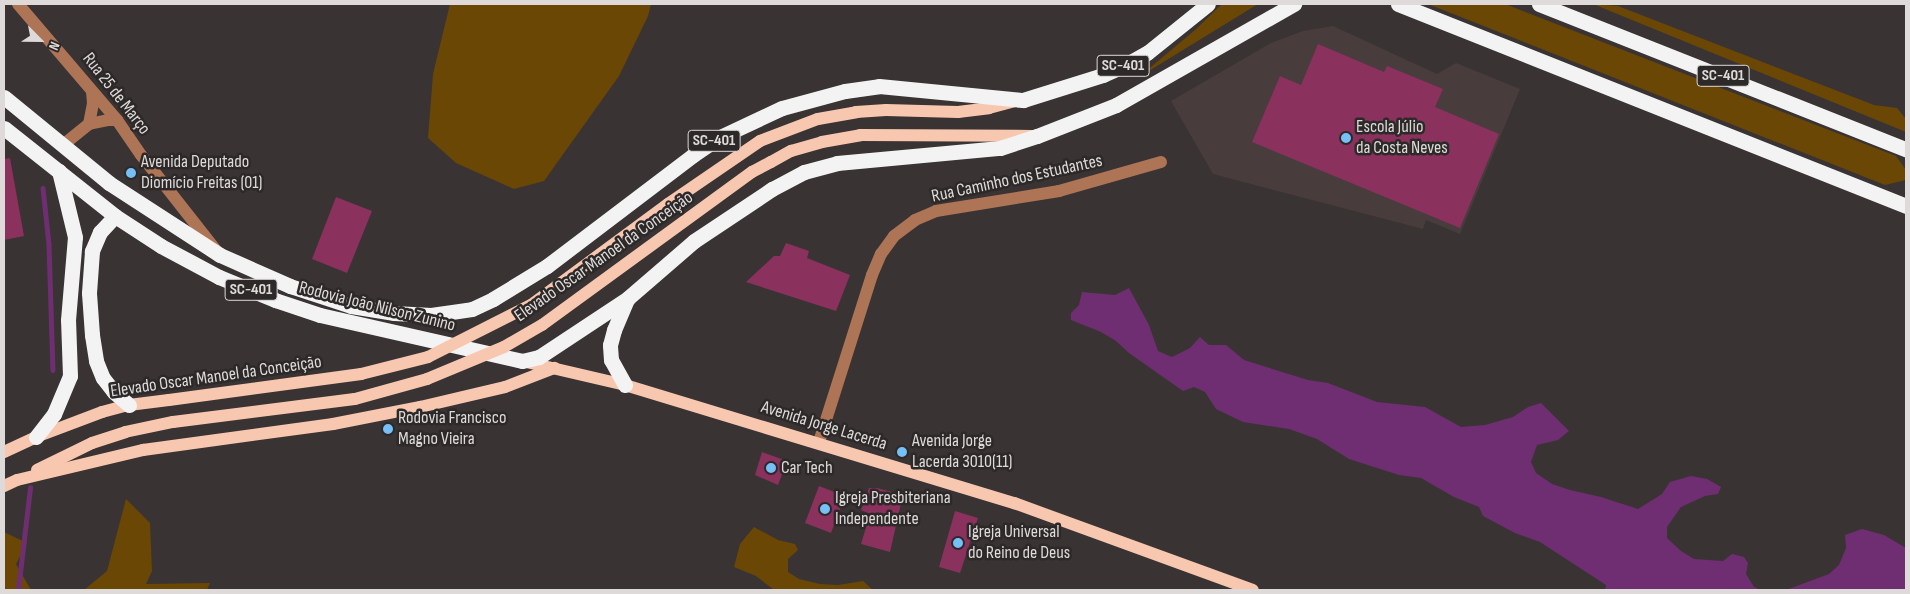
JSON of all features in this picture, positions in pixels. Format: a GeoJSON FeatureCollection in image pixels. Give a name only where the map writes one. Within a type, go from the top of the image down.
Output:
{"type":"FeatureCollection","features":[{"type":"Feature","properties":{"kind":"highway","name":"SC-401"},"geometry":{"type":"LineString","coordinates":[[1023,100],[1103,75],[1126,65],[1147,53],[1208,4]]}},
{"type":"Feature","properties":{"kind":"highway","name":"SC-401"},"geometry":{"type":"LineString","coordinates":[[522,361],[539,357],[628,298],[694,241],[772,188],[804,172],[837,163],[1000,148],[1037,136],[1116,105],[1294,4]]}},
{"type":"Feature","properties":{"kind":"highway"},"geometry":{"type":"LineString","coordinates":[[1398,4],[1906,205]]}},
{"type":"Feature","properties":{"kind":"highway","name":"SC-401"},"geometry":{"type":"LineString","coordinates":[[1539,4],[1906,149]]}},
{"type":"Feature","properties":{"kind":"highway","name":"Rodovia João Nilson Zunino"},"geometry":{"type":"LineString","coordinates":[[4,97],[143,206],[220,255],[290,286],[351,306],[394,313],[431,315],[472,309],[539,271],[693,155],[720,137],[782,108],[845,91],[879,86],[1023,100]]}},
{"type":"Feature","properties":{"kind":"highway","name":"Rodovia João Nilson Zunino"},"geometry":{"type":"LineString","coordinates":[[4,128],[115,216],[161,246],[219,277],[275,300],[342,321],[522,361]]}},
{"type":"Feature","properties":{"kind":"highway"},"geometry":{"type":"LineString","coordinates":[[36,437],[54,414],[70,376],[69,312],[75,237],[59,171]]}},
{"type":"Feature","properties":{"kind":"highway"},"geometry":{"type":"LineString","coordinates":[[115,216],[100,232],[92,251],[89,293],[92,335],[96,361],[103,378],[114,392],[129,405]]}},
{"type":"Feature","properties":{"kind":"highway"},"geometry":{"type":"LineString","coordinates":[[624,384],[611,360],[610,345],[614,330],[628,298]]}},
{"type":"Feature","properties":{"kind":"main road","name":"Elevado Oscar Manoel da Conceição"},"geometry":{"type":"LineString","coordinates":[[36,437],[102,412],[129,405],[361,374],[428,357],[531,305],[668,204],[760,141],[818,120],[856,112],[886,110],[958,112],[988,108],[1023,100]]}},
{"type":"Feature","properties":{"kind":"main road","name":"Elevado Oscar Manoel da Conceição"},"geometry":{"type":"LineString","coordinates":[[17,480],[92,443],[125,432],[173,422],[355,399],[427,380],[504,347],[542,326],[745,178],[791,151],[822,142],[860,135],[1037,136]]}},
{"type":"Feature","properties":{"kind":"main road","name":"Avenida Jorge Lacerda"},"geometry":{"type":"LineString","coordinates":[[522,361],[624,384],[819,442],[1054,516],[1253,590]]}},
{"type":"Feature","properties":{"kind":"main road"},"geometry":{"type":"LineString","coordinates":[[4,486],[17,480],[143,450],[334,424],[420,407],[505,387],[554,368]]}},
{"type":"Feature","properties":{"kind":"main road"},"geometry":{"type":"LineString","coordinates":[[4,452],[36,437]]}},
{"type":"Feature","properties":{"kind":"street","name":"Rua 25 de Março"},"geometry":{"type":"LineString","coordinates":[[18,4],[60,50],[92,92],[117,120],[141,155],[220,255]]}},
{"type":"Feature","properties":{"kind":"street"},"geometry":{"type":"LineString","coordinates":[[89,124],[92,114],[92,92]]}},
{"type":"Feature","properties":{"kind":"street"},"geometry":{"type":"LineString","coordinates":[[64,145],[89,124],[117,120]]}},
{"type":"Feature","properties":{"kind":"street","name":"Rua Caminho dos Estudantes"},"geometry":{"type":"LineString","coordinates":[[819,442],[872,275],[881,254],[894,236],[915,220],[936,211],[1059,191],[1161,162]]}},
{"type":"Feature","properties":{"kind":"shaded area"},"geometry":{"type":"Polygon","coordinates":[[[450,4],[651,4],[648,16],[619,76],[544,181],[514,189],[456,163],[428,138],[433,74],[450,4]]]}},
{"type":"Feature","properties":{"kind":"shaded area"},"geometry":{"type":"Polygon","coordinates":[[[1222,4],[1258,4],[1139,77],[1195,30],[1222,4]]]}},
{"type":"Feature","properties":{"kind":"shaded area"},"geometry":{"type":"Polygon","coordinates":[[[1428,4],[1505,4],[1896,156],[1906,170],[1906,180],[1885,185],[1428,4]]]}},
{"type":"Feature","properties":{"kind":"shaded area"},"geometry":{"type":"Polygon","coordinates":[[[1593,4],[1618,6],[1874,105],[1897,108],[1906,119],[1906,132],[1593,4]]]}},
{"type":"Feature","properties":{"kind":"shaded area","name":"Escola Júlio da Costa Neves"},"geometry":{"type":"Polygon","coordinates":[[[1333,26],[1437,74],[1456,63],[1520,89],[1460,234],[1426,220],[1423,229],[1213,174],[1171,101],[1271,43],[1303,31],[1333,26]]]}},
{"type":"Feature","properties":{"kind":"shaded area"},"geometry":{"type":"Polygon","coordinates":[[[1129,288],[1149,325],[1158,351],[1172,357],[1190,348],[1200,337],[1209,345],[1226,345],[1244,360],[1308,380],[1328,383],[1377,402],[1425,407],[1461,427],[1485,425],[1513,417],[1528,407],[1541,403],[1569,431],[1558,440],[1537,445],[1531,462],[1536,473],[1552,484],[1570,490],[1601,497],[1638,509],[1662,494],[1670,482],[1691,476],[1707,479],[1721,487],[1718,494],[1705,496],[1681,507],[1667,527],[1667,538],[1681,551],[1694,559],[1723,561],[1732,554],[1744,557],[1748,563],[1746,574],[1754,587],[1761,590],[1605,590],[1606,585],[1540,542],[1515,533],[1483,516],[1479,507],[1454,497],[1421,478],[1399,475],[1349,459],[1317,439],[1289,429],[1243,422],[1216,409],[1205,392],[1194,387],[1183,391],[1129,353],[1116,341],[1101,332],[1071,320],[1071,313],[1079,305],[1082,292],[1115,295],[1129,288]]]}},
{"type":"Feature","properties":{"kind":"shaded area"},"geometry":{"type":"Polygon","coordinates":[[[126,499],[150,523],[152,571],[146,584],[210,583],[207,590],[84,590],[107,571],[126,499]]]}},
{"type":"Feature","properties":{"kind":"shaded area"},"geometry":{"type":"Polygon","coordinates":[[[754,527],[778,540],[795,544],[798,550],[788,559],[788,572],[799,579],[820,584],[838,585],[863,581],[873,590],[774,590],[756,576],[734,567],[740,544],[754,527]]]}},
{"type":"Feature","properties":{"kind":"shaded area"},"geometry":{"type":"Polygon","coordinates":[[[1862,529],[1884,535],[1906,548],[1906,590],[1786,590],[1829,574],[1839,565],[1846,548],[1845,535],[1862,529]]]}},
{"type":"Feature","properties":{"kind":"shaded area"},"geometry":{"type":"Polygon","coordinates":[[[4,532],[27,543],[16,564],[31,590],[4,590],[4,532]]]}},
{"type":"Feature","properties":{"kind":"building"},"geometry":{"type":"Polygon","coordinates":[[[1318,44],[1384,72],[1387,66],[1443,89],[1435,107],[1499,134],[1460,228],[1252,142],[1280,76],[1301,85],[1318,44]]]}},
{"type":"Feature","properties":{"kind":"building"},"geometry":{"type":"Polygon","coordinates":[[[10,158],[24,236],[4,240],[4,159],[10,158]]]}},
{"type":"Feature","properties":{"kind":"building"},"geometry":{"type":"Polygon","coordinates":[[[336,197],[372,211],[347,273],[312,259],[336,197]]]}},
{"type":"Feature","properties":{"kind":"building"},"geometry":{"type":"Polygon","coordinates":[[[786,243],[809,251],[807,258],[850,275],[836,311],[746,282],[774,256],[780,256],[786,243]]]}},
{"type":"Feature","properties":{"kind":"building","name":"Car Tech"},"geometry":{"type":"Polygon","coordinates":[[[762,452],[787,461],[778,485],[755,475],[762,452]]]}},
{"type":"Feature","properties":{"kind":"building","name":"Igreja Presbiteriana Independente"},"geometry":{"type":"Polygon","coordinates":[[[819,486],[845,496],[831,533],[805,523],[819,486]]]}},
{"type":"Feature","properties":{"kind":"building"},"geometry":{"type":"Polygon","coordinates":[[[869,488],[877,488],[903,495],[890,552],[861,544],[870,514],[861,510],[869,488]]]}},
{"type":"Feature","properties":{"kind":"building","name":"Igreja Universal do Reino de Deus"},"geometry":{"type":"Polygon","coordinates":[[[955,511],[978,518],[960,573],[939,567],[955,511]]]}},
{"type":"Feature","properties":{"kind":"waterway"},"geometry":{"type":"LineString","coordinates":[[43,188],[49,244],[53,370]]}},
{"type":"Feature","properties":{"kind":"waterway"},"geometry":{"type":"LineString","coordinates":[[18,590],[30,488]]}},
{"type":"Feature","properties":{"kind":"place","name":"Escola Júlio da Costa Neves"},"geometry":{"type":"Point","coordinates":[1346,138]}},
{"type":"Feature","properties":{"kind":"place","name":"Avenida Deputado Diomício Freitas (01)"},"geometry":{"type":"Point","coordinates":[131,173]}},
{"type":"Feature","properties":{"kind":"place","name":"Rodovia Francisco Magno Vieira"},"geometry":{"type":"Point","coordinates":[388,429]}},
{"type":"Feature","properties":{"kind":"place","name":"Avenida Jorge Lacerda 3010(11)"},"geometry":{"type":"Point","coordinates":[902,452]}},
{"type":"Feature","properties":{"kind":"place","name":"Car Tech"},"geometry":{"type":"Point","coordinates":[771,468]}},
{"type":"Feature","properties":{"kind":"place","name":"Igreja Presbiteriana Independente"},"geometry":{"type":"Point","coordinates":[825,509]}},
{"type":"Feature","properties":{"kind":"place","name":"Igreja Universal do Reino de Deus"},"geometry":{"type":"Point","coordinates":[958,543]}}]}
